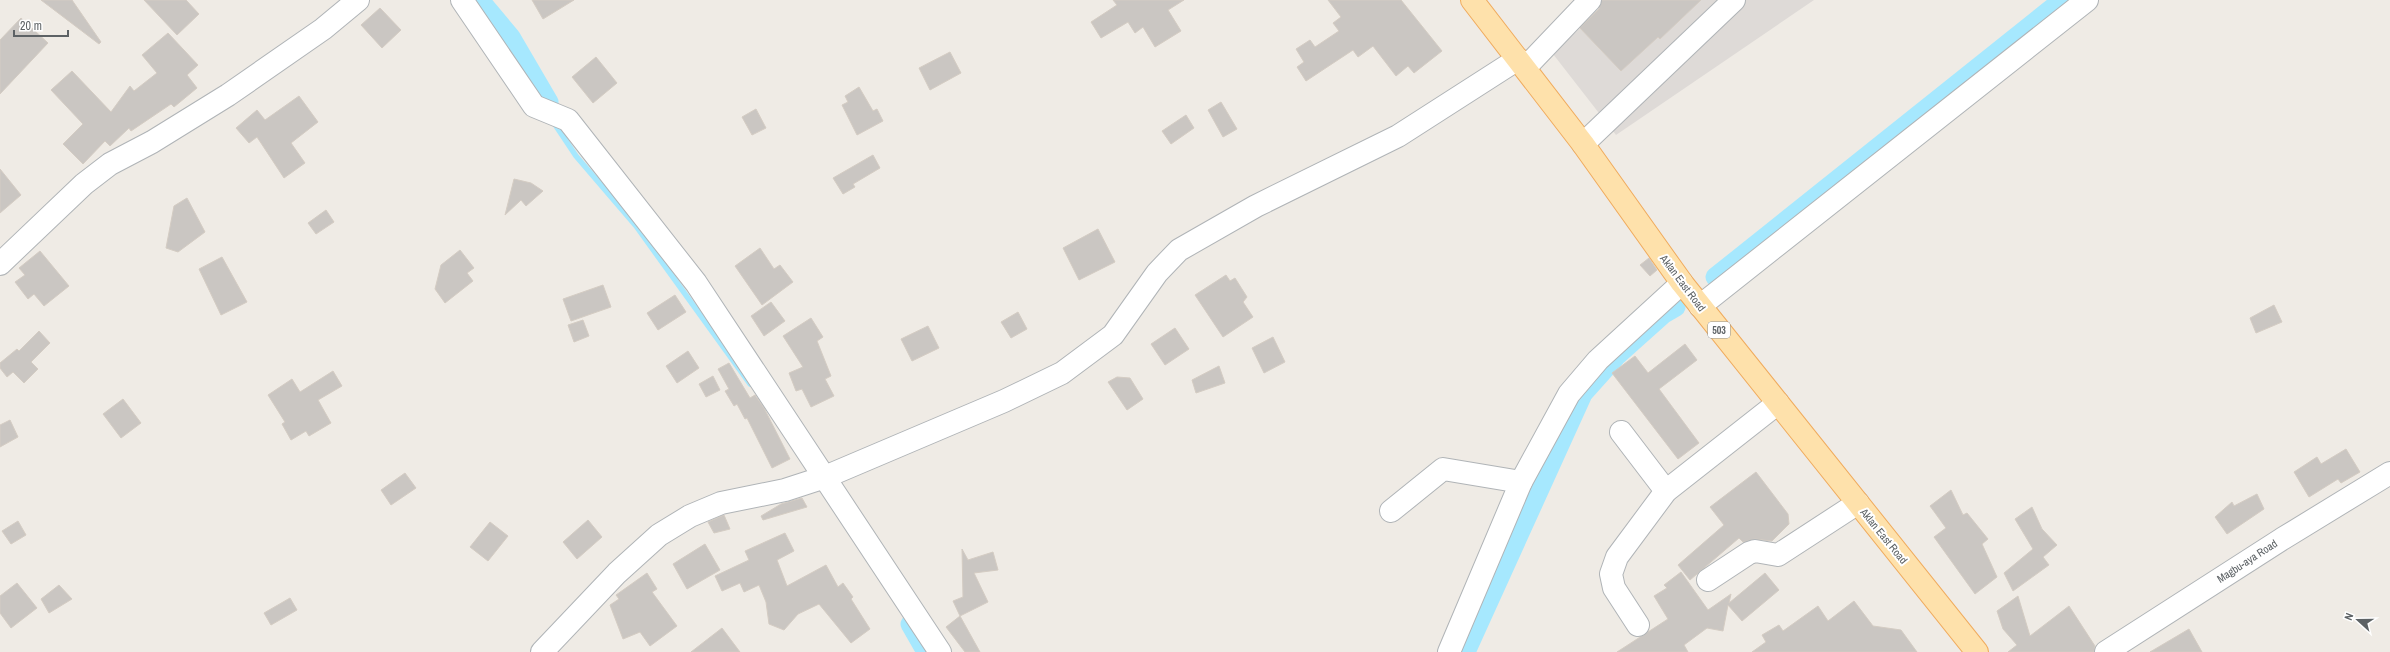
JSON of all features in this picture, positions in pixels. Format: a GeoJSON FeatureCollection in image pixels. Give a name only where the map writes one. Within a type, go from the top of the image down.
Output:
{"type":"FeatureCollection","features":[{"type":"Feature","properties":{"kind":"main road","name":"Aklan East Road"},"geometry":{"type":"LineString","coordinates":[[1472,0],[1583,144],[1682,283],[1977,652]]}},
{"type":"Feature","properties":{"kind":"street"},"geometry":{"type":"LineString","coordinates":[[0,264],[84,184],[110,164],[152,142],[228,95],[322,29],[358,0]]}},
{"type":"Feature","properties":{"kind":"street"},"geometry":{"type":"LineString","coordinates":[[462,0],[534,106],[568,120],[696,283],[940,652]]}},
{"type":"Feature","properties":{"kind":"street"},"geometry":{"type":"LineString","coordinates":[[542,652],[617,573],[659,535],[690,516],[721,503],[785,490],[825,477],[1004,401],[1062,373],[1113,335],[1156,273],[1179,250],[1256,206],[1398,136],[1522,63],[1590,0]]}},
{"type":"Feature","properties":{"kind":"street"},"geometry":{"type":"LineString","coordinates":[[1583,144],[1734,0]]}},
{"type":"Feature","properties":{"kind":"street"},"geometry":{"type":"LineString","coordinates":[[1700,306],[2087,0]]}},
{"type":"Feature","properties":{"kind":"street"},"geometry":{"type":"LineString","coordinates":[[1449,652],[1522,482],[1569,394],[1580,379],[1682,283]]}},
{"type":"Feature","properties":{"kind":"street"},"geometry":{"type":"LineString","coordinates":[[1638,625],[1614,588],[1611,574],[1617,557],[1666,491],[1778,403]]}},
{"type":"Feature","properties":{"kind":"street"},"geometry":{"type":"LineString","coordinates":[[1621,432],[1666,491]]}},
{"type":"Feature","properties":{"kind":"street"},"geometry":{"type":"LineString","coordinates":[[1391,511],[1443,470],[1522,482]]}},
{"type":"Feature","properties":{"kind":"street","name":"Magbu-aya Road"},"geometry":{"type":"LineString","coordinates":[[2106,652],[2282,539],[2390,473]]}},
{"type":"Feature","properties":{"kind":"street"},"geometry":{"type":"LineString","coordinates":[[1708,580],[1748,553],[1755,552],[1778,556],[1858,503]]}},
{"type":"Feature","properties":{"kind":"shaded area"},"geometry":{"type":"Polygon","coordinates":[[[1610,0],[1814,0],[1616,135],[1553,54],[1610,0]]]}},
{"type":"Feature","properties":{"kind":"building"},"geometry":{"type":"Polygon","coordinates":[[[41,0],[72,0],[101,42],[99,44],[41,0]]]}},
{"type":"Feature","properties":{"kind":"building"},"geometry":{"type":"Polygon","coordinates":[[[144,0],[186,0],[199,14],[177,35],[144,0]]]}},
{"type":"Feature","properties":{"kind":"building"},"geometry":{"type":"Polygon","coordinates":[[[532,0],[574,0],[543,19],[532,0]]]}},
{"type":"Feature","properties":{"kind":"building"},"geometry":{"type":"Polygon","coordinates":[[[1113,0],[1184,0],[1168,10],[1181,31],[1155,47],[1143,27],[1135,33],[1128,22],[1101,38],[1091,22],[1117,5],[1113,0]]]}},
{"type":"Feature","properties":{"kind":"building"},"geometry":{"type":"Polygon","coordinates":[[[1328,0],[1401,0],[1442,51],[1414,73],[1408,66],[1396,76],[1373,46],[1358,57],[1353,50],[1306,81],[1297,67],[1304,62],[1296,49],[1310,40],[1315,47],[1339,31],[1333,23],[1341,17],[1328,0]]]}},
{"type":"Feature","properties":{"kind":"building"},"geometry":{"type":"Polygon","coordinates":[[[1602,0],[1701,0],[1660,39],[1658,37],[1621,71],[1580,28],[1599,9],[1602,0]]]}},
{"type":"Feature","properties":{"kind":"building"},"geometry":{"type":"Polygon","coordinates":[[[380,8],[401,30],[382,48],[361,25],[380,8]]]}},
{"type":"Feature","properties":{"kind":"building"},"geometry":{"type":"Polygon","coordinates":[[[21,18],[48,43],[0,94],[0,40],[21,18]]]}},
{"type":"Feature","properties":{"kind":"building"},"geometry":{"type":"Polygon","coordinates":[[[168,33],[198,65],[187,75],[197,88],[174,107],[171,104],[131,131],[129,128],[110,146],[105,141],[83,164],[63,144],[83,124],[51,90],[72,71],[111,112],[130,86],[134,91],[157,73],[142,55],[168,33]]]}},
{"type":"Feature","properties":{"kind":"building"},"geometry":{"type":"Polygon","coordinates":[[[950,52],[961,73],[930,90],[919,68],[950,52]]]}},
{"type":"Feature","properties":{"kind":"building"},"geometry":{"type":"Polygon","coordinates":[[[596,57],[617,83],[593,103],[572,77],[596,57]]]}},
{"type":"Feature","properties":{"kind":"building"},"geometry":{"type":"Polygon","coordinates":[[[859,87],[873,111],[877,109],[883,121],[857,135],[842,105],[848,102],[845,96],[859,87]]]}},
{"type":"Feature","properties":{"kind":"building"},"geometry":{"type":"Polygon","coordinates":[[[299,96],[318,122],[291,143],[305,163],[284,178],[257,137],[249,143],[236,128],[257,110],[265,120],[299,96]]]}},
{"type":"Feature","properties":{"kind":"building"},"geometry":{"type":"Polygon","coordinates":[[[1221,102],[1237,129],[1223,137],[1208,110],[1221,102]]]}},
{"type":"Feature","properties":{"kind":"building"},"geometry":{"type":"Polygon","coordinates":[[[756,109],[766,128],[752,135],[742,117],[756,109]]]}},
{"type":"Feature","properties":{"kind":"building"},"geometry":{"type":"Polygon","coordinates":[[[1186,115],[1194,128],[1171,144],[1162,131],[1186,115]]]}},
{"type":"Feature","properties":{"kind":"building"},"geometry":{"type":"Polygon","coordinates":[[[873,155],[880,168],[853,184],[855,187],[843,194],[833,178],[873,155]]]}},
{"type":"Feature","properties":{"kind":"building"},"geometry":{"type":"Polygon","coordinates":[[[0,169],[21,195],[0,213],[0,169]]]}},
{"type":"Feature","properties":{"kind":"building"},"geometry":{"type":"Polygon","coordinates":[[[514,179],[531,183],[543,191],[526,206],[521,200],[505,215],[514,179]]]}},
{"type":"Feature","properties":{"kind":"building"},"geometry":{"type":"Polygon","coordinates":[[[187,198],[205,232],[178,252],[166,248],[174,206],[187,198]]]}},
{"type":"Feature","properties":{"kind":"building"},"geometry":{"type":"Polygon","coordinates":[[[326,210],[334,222],[316,234],[308,223],[326,210]]]}},
{"type":"Feature","properties":{"kind":"building"},"geometry":{"type":"Polygon","coordinates":[[[1098,229],[1115,262],[1079,280],[1063,248],[1098,229]]]}},
{"type":"Feature","properties":{"kind":"building"},"geometry":{"type":"Polygon","coordinates":[[[760,248],[774,269],[780,265],[793,282],[762,305],[735,266],[760,248]]]}},
{"type":"Feature","properties":{"kind":"building"},"geometry":{"type":"Polygon","coordinates":[[[460,250],[474,268],[467,273],[473,281],[445,303],[435,289],[441,265],[460,250]]]}},
{"type":"Feature","properties":{"kind":"building"},"geometry":{"type":"Polygon","coordinates":[[[40,251],[69,286],[44,306],[34,294],[28,299],[15,282],[25,275],[19,268],[40,251]]]}},
{"type":"Feature","properties":{"kind":"building"},"geometry":{"type":"Polygon","coordinates":[[[222,257],[247,302],[221,315],[199,269],[222,257]]]}},
{"type":"Feature","properties":{"kind":"building"},"geometry":{"type":"Polygon","coordinates":[[[1649,258],[1657,270],[1650,276],[1640,265],[1649,258]]]}},
{"type":"Feature","properties":{"kind":"building"},"geometry":{"type":"Polygon","coordinates":[[[1226,275],[1230,281],[1235,278],[1247,297],[1243,302],[1253,317],[1223,337],[1195,295],[1226,275]]]}},
{"type":"Feature","properties":{"kind":"building"},"geometry":{"type":"Polygon","coordinates":[[[603,285],[611,307],[571,321],[563,299],[603,285]]]}},
{"type":"Feature","properties":{"kind":"building"},"geometry":{"type":"Polygon","coordinates":[[[675,295],[686,312],[658,330],[647,313],[675,295]]]}},
{"type":"Feature","properties":{"kind":"building"},"geometry":{"type":"Polygon","coordinates":[[[771,302],[785,321],[764,336],[751,316],[771,302]]]}},
{"type":"Feature","properties":{"kind":"building"},"geometry":{"type":"Polygon","coordinates":[[[2274,305],[2282,322],[2256,333],[2250,318],[2274,305]]]}},
{"type":"Feature","properties":{"kind":"building"},"geometry":{"type":"Polygon","coordinates":[[[1018,312],[1027,329],[1011,338],[1001,322],[1018,312]]]}},
{"type":"Feature","properties":{"kind":"building"},"geometry":{"type":"Polygon","coordinates":[[[811,318],[823,337],[817,341],[831,376],[825,379],[834,396],[811,407],[802,389],[796,391],[789,373],[803,367],[783,336],[811,318]]]}},
{"type":"Feature","properties":{"kind":"building"},"geometry":{"type":"Polygon","coordinates":[[[583,320],[589,336],[574,342],[568,325],[583,320]]]}},
{"type":"Feature","properties":{"kind":"building"},"geometry":{"type":"Polygon","coordinates":[[[928,326],[939,348],[912,361],[901,339],[928,326]]]}},
{"type":"Feature","properties":{"kind":"building"},"geometry":{"type":"Polygon","coordinates":[[[1175,328],[1189,349],[1165,365],[1151,344],[1175,328]]]}},
{"type":"Feature","properties":{"kind":"building"},"geometry":{"type":"Polygon","coordinates":[[[39,331],[50,343],[31,362],[38,369],[24,383],[13,372],[7,377],[0,368],[0,363],[17,349],[19,351],[39,331]]]}},
{"type":"Feature","properties":{"kind":"building"},"geometry":{"type":"Polygon","coordinates":[[[1273,337],[1285,362],[1264,373],[1252,348],[1273,337]]]}},
{"type":"Feature","properties":{"kind":"building"},"geometry":{"type":"Polygon","coordinates":[[[1685,344],[1697,360],[1659,389],[1699,443],[1678,459],[1612,373],[1635,356],[1648,373],[1685,344]]]}},
{"type":"Feature","properties":{"kind":"building"},"geometry":{"type":"Polygon","coordinates":[[[688,351],[699,368],[677,383],[666,366],[688,351]]]}},
{"type":"Feature","properties":{"kind":"building"},"geometry":{"type":"Polygon","coordinates":[[[729,363],[750,398],[755,395],[764,408],[790,459],[772,468],[747,418],[745,419],[737,404],[734,406],[725,391],[729,389],[718,369],[729,363]]]}},
{"type":"Feature","properties":{"kind":"building"},"geometry":{"type":"Polygon","coordinates":[[[1219,366],[1225,383],[1196,393],[1192,380],[1219,366]]]}},
{"type":"Feature","properties":{"kind":"building"},"geometry":{"type":"Polygon","coordinates":[[[333,371],[342,386],[318,400],[331,423],[309,436],[306,431],[291,440],[282,424],[285,422],[268,395],[292,379],[300,392],[333,371]]]}},
{"type":"Feature","properties":{"kind":"building"},"geometry":{"type":"Polygon","coordinates":[[[713,376],[720,390],[706,397],[699,384],[713,376]]]}},
{"type":"Feature","properties":{"kind":"building"},"geometry":{"type":"Polygon","coordinates":[[[1117,377],[1130,378],[1143,399],[1127,410],[1108,382],[1117,377]]]}},
{"type":"Feature","properties":{"kind":"building"},"geometry":{"type":"Polygon","coordinates":[[[123,399],[141,423],[121,438],[103,414],[123,399]]]}},
{"type":"Feature","properties":{"kind":"building"},"geometry":{"type":"Polygon","coordinates":[[[10,420],[18,437],[0,447],[0,425],[10,420]]]}},
{"type":"Feature","properties":{"kind":"building"},"geometry":{"type":"Polygon","coordinates":[[[2346,449],[2360,472],[2341,483],[2338,479],[2309,497],[2294,472],[2317,457],[2321,464],[2346,449]]]}},
{"type":"Feature","properties":{"kind":"building"},"geometry":{"type":"Polygon","coordinates":[[[1756,472],[1788,514],[1789,524],[1772,541],[1755,539],[1743,542],[1739,538],[1690,580],[1678,565],[1724,525],[1710,507],[1756,472]]]}},
{"type":"Feature","properties":{"kind":"building"},"geometry":{"type":"Polygon","coordinates":[[[405,473],[416,488],[391,505],[381,490],[405,473]]]}},
{"type":"Feature","properties":{"kind":"building"},"geometry":{"type":"Polygon","coordinates":[[[1951,490],[1963,515],[1967,513],[1988,539],[1982,544],[1997,577],[1975,594],[1934,537],[1946,528],[1930,506],[1951,490]]]}},
{"type":"Feature","properties":{"kind":"building"},"geometry":{"type":"Polygon","coordinates":[[[2257,494],[2264,509],[2227,534],[2215,517],[2232,502],[2234,506],[2257,494]]]}},
{"type":"Feature","properties":{"kind":"building"},"geometry":{"type":"Polygon","coordinates":[[[802,498],[807,507],[763,520],[761,516],[781,504],[802,498]]]}},
{"type":"Feature","properties":{"kind":"building"},"geometry":{"type":"Polygon","coordinates":[[[2032,507],[2042,529],[2057,545],[2043,557],[2049,565],[2013,591],[2004,573],[2033,549],[2015,519],[2032,507]]]}},
{"type":"Feature","properties":{"kind":"building"},"geometry":{"type":"Polygon","coordinates":[[[724,515],[730,529],[714,533],[708,522],[724,515]]]}},
{"type":"Feature","properties":{"kind":"building"},"geometry":{"type":"Polygon","coordinates":[[[588,520],[602,537],[577,559],[563,542],[588,520]]]}},
{"type":"Feature","properties":{"kind":"building"},"geometry":{"type":"Polygon","coordinates":[[[18,521],[26,535],[11,544],[2,531],[18,521]]]}},
{"type":"Feature","properties":{"kind":"building"},"geometry":{"type":"Polygon","coordinates":[[[490,522],[508,536],[488,561],[470,547],[490,522]]]}},
{"type":"Feature","properties":{"kind":"building"},"geometry":{"type":"Polygon","coordinates":[[[785,533],[794,551],[777,560],[787,586],[826,565],[838,587],[843,583],[853,597],[851,599],[870,629],[851,643],[819,604],[798,614],[784,630],[769,624],[766,602],[759,585],[744,592],[740,583],[722,591],[715,576],[749,560],[745,551],[785,533]]]}},
{"type":"Feature","properties":{"kind":"building"},"geometry":{"type":"Polygon","coordinates":[[[705,544],[720,570],[687,589],[673,564],[705,544]]]}},
{"type":"Feature","properties":{"kind":"building"},"geometry":{"type":"Polygon","coordinates":[[[962,549],[968,560],[993,552],[998,570],[974,573],[988,602],[960,616],[953,601],[963,597],[962,549]]]}},
{"type":"Feature","properties":{"kind":"building"},"geometry":{"type":"Polygon","coordinates":[[[1681,572],[1708,610],[1731,594],[1729,603],[1765,573],[1779,590],[1742,621],[1728,605],[1723,631],[1707,628],[1684,645],[1688,652],[1617,652],[1668,619],[1654,596],[1667,588],[1664,585],[1681,572]]]}},
{"type":"Feature","properties":{"kind":"building"},"geometry":{"type":"Polygon","coordinates":[[[647,573],[657,589],[652,592],[677,626],[650,646],[640,632],[623,639],[610,605],[619,599],[616,595],[647,573]]]}},
{"type":"Feature","properties":{"kind":"building"},"geometry":{"type":"Polygon","coordinates":[[[17,583],[37,608],[11,628],[0,613],[0,596],[17,583]]]}},
{"type":"Feature","properties":{"kind":"building"},"geometry":{"type":"Polygon","coordinates":[[[59,585],[72,599],[49,613],[41,599],[59,585]]]}},
{"type":"Feature","properties":{"kind":"building"},"geometry":{"type":"Polygon","coordinates":[[[2018,596],[2030,636],[2069,606],[2095,646],[2094,652],[2008,652],[2017,645],[2003,629],[1997,611],[2018,596]]]}},
{"type":"Feature","properties":{"kind":"building"},"geometry":{"type":"Polygon","coordinates":[[[290,598],[297,610],[271,625],[264,613],[290,598]]]}},
{"type":"Feature","properties":{"kind":"building"},"geometry":{"type":"Polygon","coordinates":[[[1854,601],[1873,626],[1901,630],[1917,652],[1752,652],[1766,642],[1762,635],[1779,625],[1783,631],[1818,606],[1828,621],[1854,601]]]}},
{"type":"Feature","properties":{"kind":"building"},"geometry":{"type":"Polygon","coordinates":[[[960,616],[980,652],[965,652],[946,627],[960,616]]]}},
{"type":"Feature","properties":{"kind":"building"},"geometry":{"type":"Polygon","coordinates":[[[722,628],[740,652],[691,652],[722,628]]]}},
{"type":"Feature","properties":{"kind":"building"},"geometry":{"type":"Polygon","coordinates":[[[2189,629],[2202,652],[2150,652],[2189,629]]]}},
{"type":"Feature","properties":{"kind":"waterway"},"geometry":{"type":"LineString","coordinates":[[480,0],[511,37],[549,102]]}},
{"type":"Feature","properties":{"kind":"waterway"},"geometry":{"type":"LineString","coordinates":[[1715,277],[2062,0]]}},
{"type":"Feature","properties":{"kind":"waterway"},"geometry":{"type":"LineString","coordinates":[[554,123],[576,156],[636,226],[750,384]]}},
{"type":"Feature","properties":{"kind":"waterway"},"geometry":{"type":"LineString","coordinates":[[1466,652],[1583,394],[1617,356],[1664,314],[1676,307]]}},
{"type":"Feature","properties":{"kind":"waterway"},"geometry":{"type":"LineString","coordinates":[[910,624],[926,652]]}}]}
